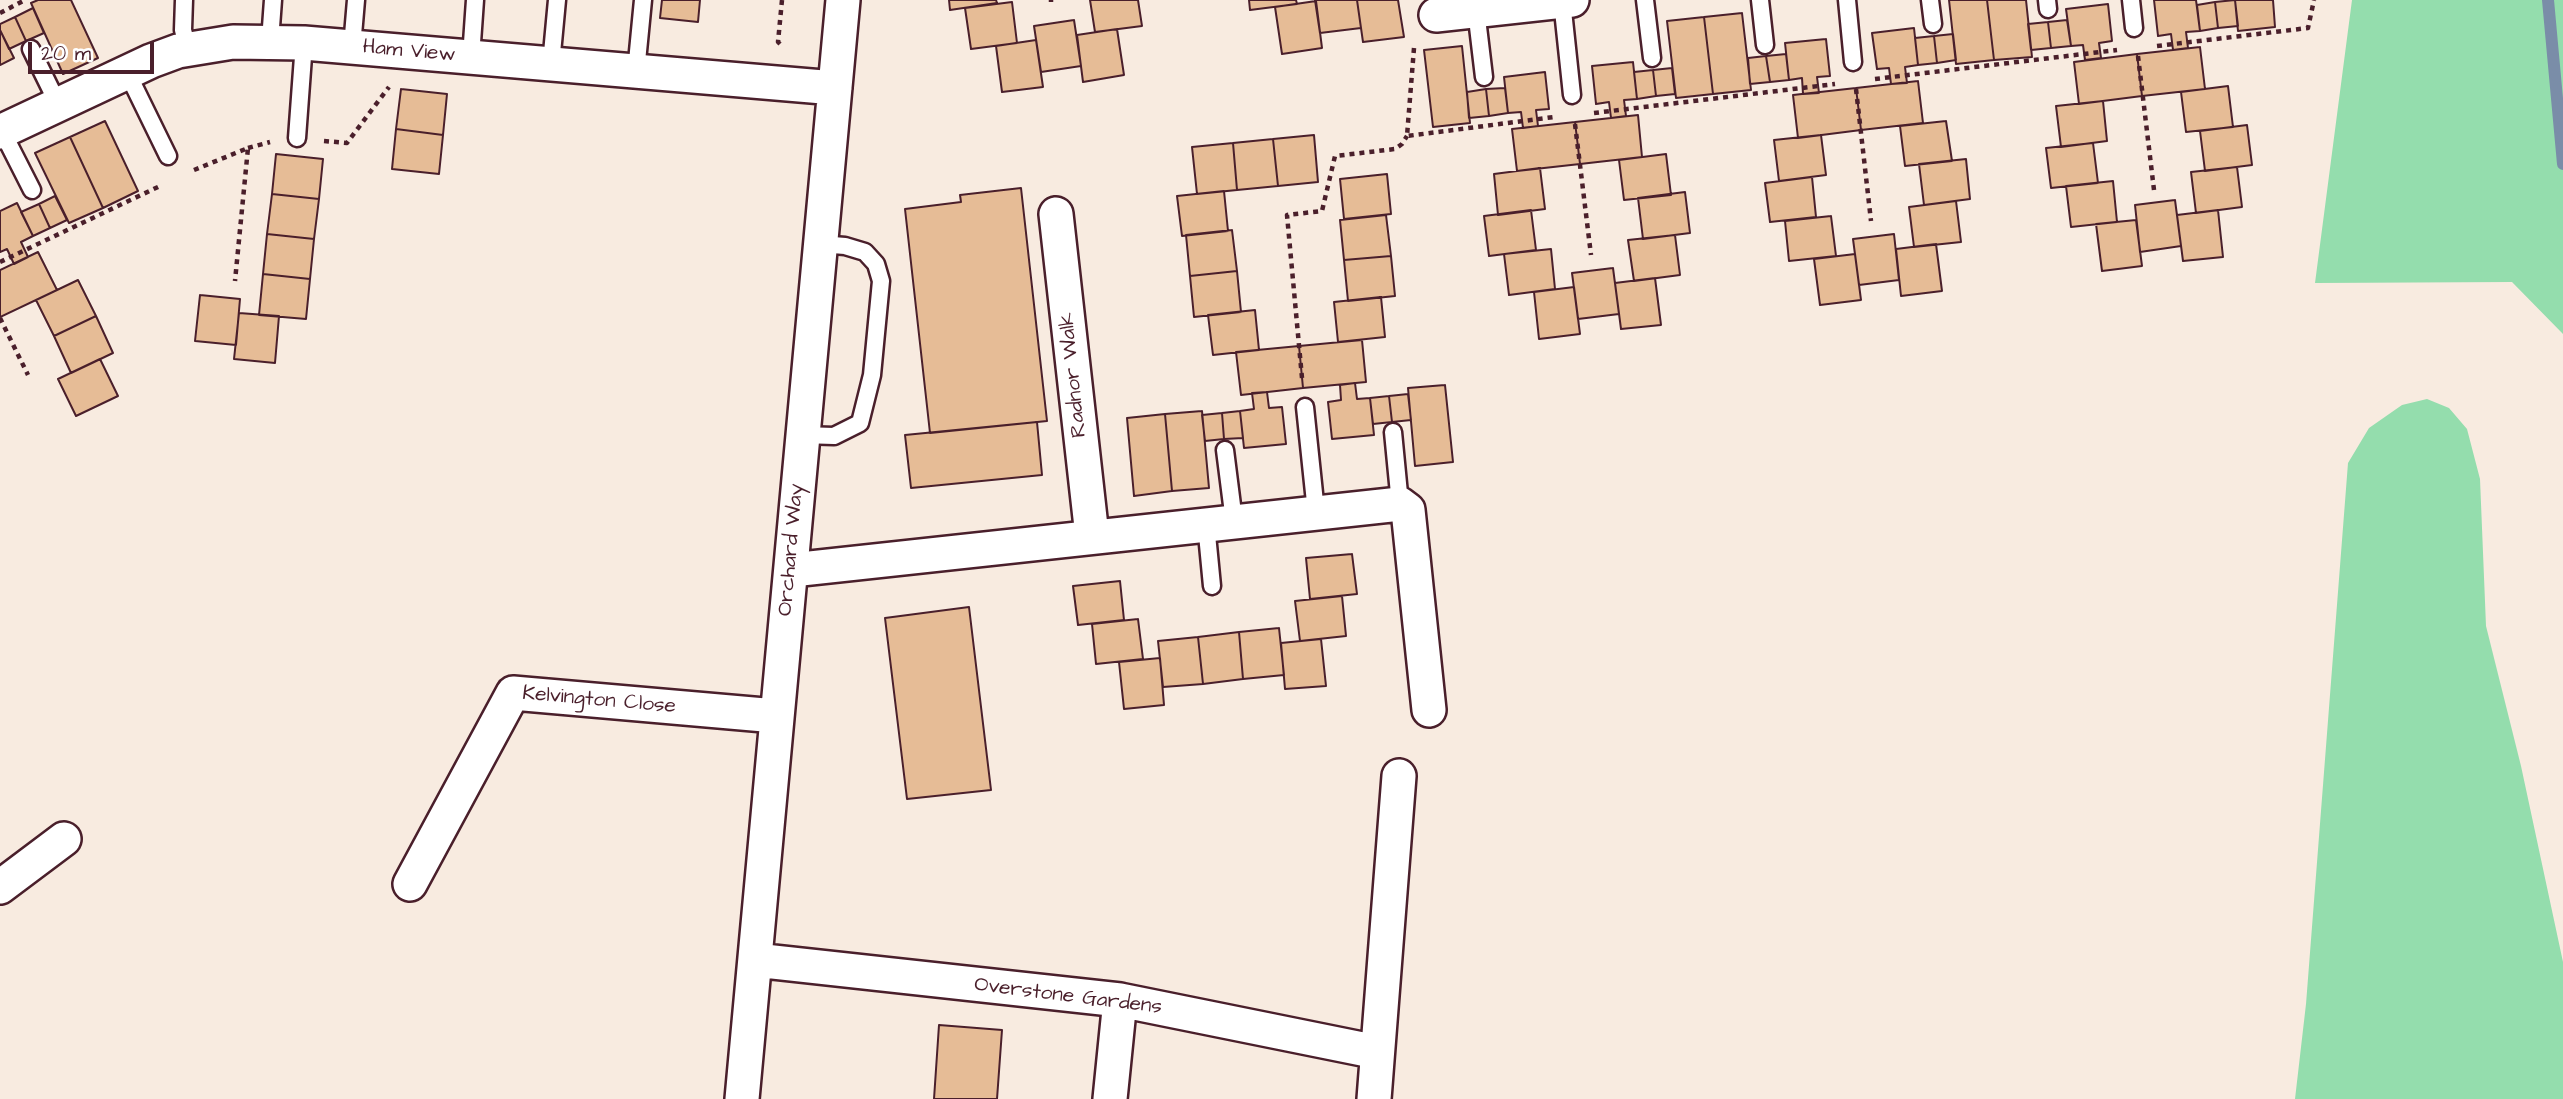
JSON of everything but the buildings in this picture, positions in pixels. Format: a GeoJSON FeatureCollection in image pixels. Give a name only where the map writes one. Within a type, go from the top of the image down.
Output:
{"type":"FeatureCollection","features":[{"type":"Feature","properties":{"kind":"street","name":"Orchard Way"},"geometry":{"type":"LineString","coordinates":[[742,1099],[843,0]]}},
{"type":"Feature","properties":{"kind":"street"},"geometry":{"type":"LineString","coordinates":[[1436,15],[1567,1]]}},
{"type":"Feature","properties":{"kind":"street","name":"Ham View"},"geometry":{"type":"LineString","coordinates":[[1,132],[127,72],[188,49],[233,42],[304,43],[835,88]]}},
{"type":"Feature","properties":{"kind":"street","name":"Radnor Walk"},"geometry":{"type":"LineString","coordinates":[[1056,214],[1092,536]]}},
{"type":"Feature","properties":{"kind":"street"},"geometry":{"type":"LineString","coordinates":[[792,569],[1316,512],[1404,507],[1429,710]]}},
{"type":"Feature","properties":{"kind":"street","name":"Kelvington Close"},"geometry":{"type":"LineString","coordinates":[[410,884],[513,693],[776,716]]}},
{"type":"Feature","properties":{"kind":"street"},"geometry":{"type":"LineString","coordinates":[[1374,1099],[1399,776]]}},
{"type":"Feature","properties":{"kind":"street"},"geometry":{"type":"LineString","coordinates":[[0,887],[64,839]]}},
{"type":"Feature","properties":{"kind":"street","name":"Overstone Gardens"},"geometry":{"type":"LineString","coordinates":[[755,960],[1121,1000],[1377,1052]]}},
{"type":"Feature","properties":{"kind":"street"},"geometry":{"type":"LineString","coordinates":[[1110,1099],[1121,1000]]}},
{"type":"Feature","properties":{"kind":"lane"},"geometry":{"type":"LineString","coordinates":[[184,0],[183,30],[188,49]]}},
{"type":"Feature","properties":{"kind":"lane"},"geometry":{"type":"LineString","coordinates":[[270,41],[273,0]]}},
{"type":"Feature","properties":{"kind":"lane"},"geometry":{"type":"LineString","coordinates":[[352,47],[356,0]]}},
{"type":"Feature","properties":{"kind":"lane"},"geometry":{"type":"LineString","coordinates":[[471,57],[475,0]]}},
{"type":"Feature","properties":{"kind":"lane"},"geometry":{"type":"LineString","coordinates":[[551,64],[557,0]]}},
{"type":"Feature","properties":{"kind":"lane"},"geometry":{"type":"LineString","coordinates":[[636,72],[643,0]]}},
{"type":"Feature","properties":{"kind":"lane"},"geometry":{"type":"LineString","coordinates":[[1645,0],[1652,58]]}},
{"type":"Feature","properties":{"kind":"lane"},"geometry":{"type":"LineString","coordinates":[[1760,0],[1765,45]]}},
{"type":"Feature","properties":{"kind":"lane"},"geometry":{"type":"LineString","coordinates":[[1847,0],[1853,62]]}},
{"type":"Feature","properties":{"kind":"lane"},"geometry":{"type":"LineString","coordinates":[[1930,0],[1933,24]]}},
{"type":"Feature","properties":{"kind":"lane"},"geometry":{"type":"LineString","coordinates":[[2131,0],[2134,28]]}},
{"type":"Feature","properties":{"kind":"lane"},"geometry":{"type":"LineString","coordinates":[[1567,1],[1572,95]]}},
{"type":"Feature","properties":{"kind":"lane"},"geometry":{"type":"LineString","coordinates":[[1476,10],[1484,78]]}},
{"type":"Feature","properties":{"kind":"lane"},"geometry":{"type":"LineString","coordinates":[[296,138],[304,43]]}},
{"type":"Feature","properties":{"kind":"lane"},"geometry":{"type":"LineString","coordinates":[[32,49],[58,104]]}},
{"type":"Feature","properties":{"kind":"lane"},"geometry":{"type":"LineString","coordinates":[[127,72],[168,156]]}},
{"type":"Feature","properties":{"kind":"lane"},"geometry":{"type":"LineString","coordinates":[[1,132],[32,190]]}},
{"type":"Feature","properties":{"kind":"lane"},"geometry":{"type":"LineString","coordinates":[[802,435],[834,436],[860,423],[872,375],[881,281],[876,264],[864,252],[845,246],[820,244]]}},
{"type":"Feature","properties":{"kind":"lane"},"geometry":{"type":"LineString","coordinates":[[1305,407],[1316,512]]}},
{"type":"Feature","properties":{"kind":"lane"},"geometry":{"type":"LineString","coordinates":[[1393,432],[1404,507]]}},
{"type":"Feature","properties":{"kind":"lane"},"geometry":{"type":"LineString","coordinates":[[1212,586],[1225,450]]}},
{"type":"Feature","properties":{"kind":"path"},"geometry":{"type":"LineString","coordinates":[[0,13],[25,0]]}},
{"type":"Feature","properties":{"kind":"path"},"geometry":{"type":"LineString","coordinates":[[2149,47],[2308,28],[2314,0]]}},
{"type":"Feature","properties":{"kind":"path"},"geometry":{"type":"LineString","coordinates":[[1303,388],[1287,215],[1321,211],[1335,156],[1395,149],[1402,144],[1407,136],[1415,58],[1412,17],[1436,15]]}},
{"type":"Feature","properties":{"kind":"path"},"geometry":{"type":"LineString","coordinates":[[1867,81],[2124,49]]}},
{"type":"Feature","properties":{"kind":"path"},"geometry":{"type":"LineString","coordinates":[[192,171],[218,158],[273,141],[296,138],[347,143],[414,53]]}},
{"type":"Feature","properties":{"kind":"path"},"geometry":{"type":"LineString","coordinates":[[2137,54],[2154,191]]}},
{"type":"Feature","properties":{"kind":"path"},"geometry":{"type":"LineString","coordinates":[[1586,114],[1843,84]]}},
{"type":"Feature","properties":{"kind":"path"},"geometry":{"type":"LineString","coordinates":[[1856,89],[1871,221]]}},
{"type":"Feature","properties":{"kind":"path"},"geometry":{"type":"LineString","coordinates":[[1407,136],[1562,117]]}},
{"type":"Feature","properties":{"kind":"path"},"geometry":{"type":"LineString","coordinates":[[1575,122],[1591,255]]}},
{"type":"Feature","properties":{"kind":"path"},"geometry":{"type":"LineString","coordinates":[[235,281],[248,148]]}},
{"type":"Feature","properties":{"kind":"path"},"geometry":{"type":"LineString","coordinates":[[0,262],[168,182]]}},
{"type":"Feature","properties":{"kind":"path"},"geometry":{"type":"LineString","coordinates":[[0,318],[28,375]]}},
{"type":"Feature","properties":{"kind":"green space"},"geometry":{"type":"Polygon","coordinates":[[[2352,0],[2563,0],[2563,334],[2512,282],[2315,283],[2352,0]]]}},
{"type":"Feature","properties":{"kind":"green space"},"geometry":{"type":"Polygon","coordinates":[[[2427,399],[2449,408],[2467,429],[2480,479],[2486,626],[2521,766],[2563,962],[2563,1099],[2295,1099],[2306,1004],[2348,463],[2369,428],[2402,405],[2427,399]]]}},
{"type":"Feature","properties":{"kind":"waterway"},"geometry":{"type":"LineString","coordinates":[[2548,0],[2563,164]]}}]}
